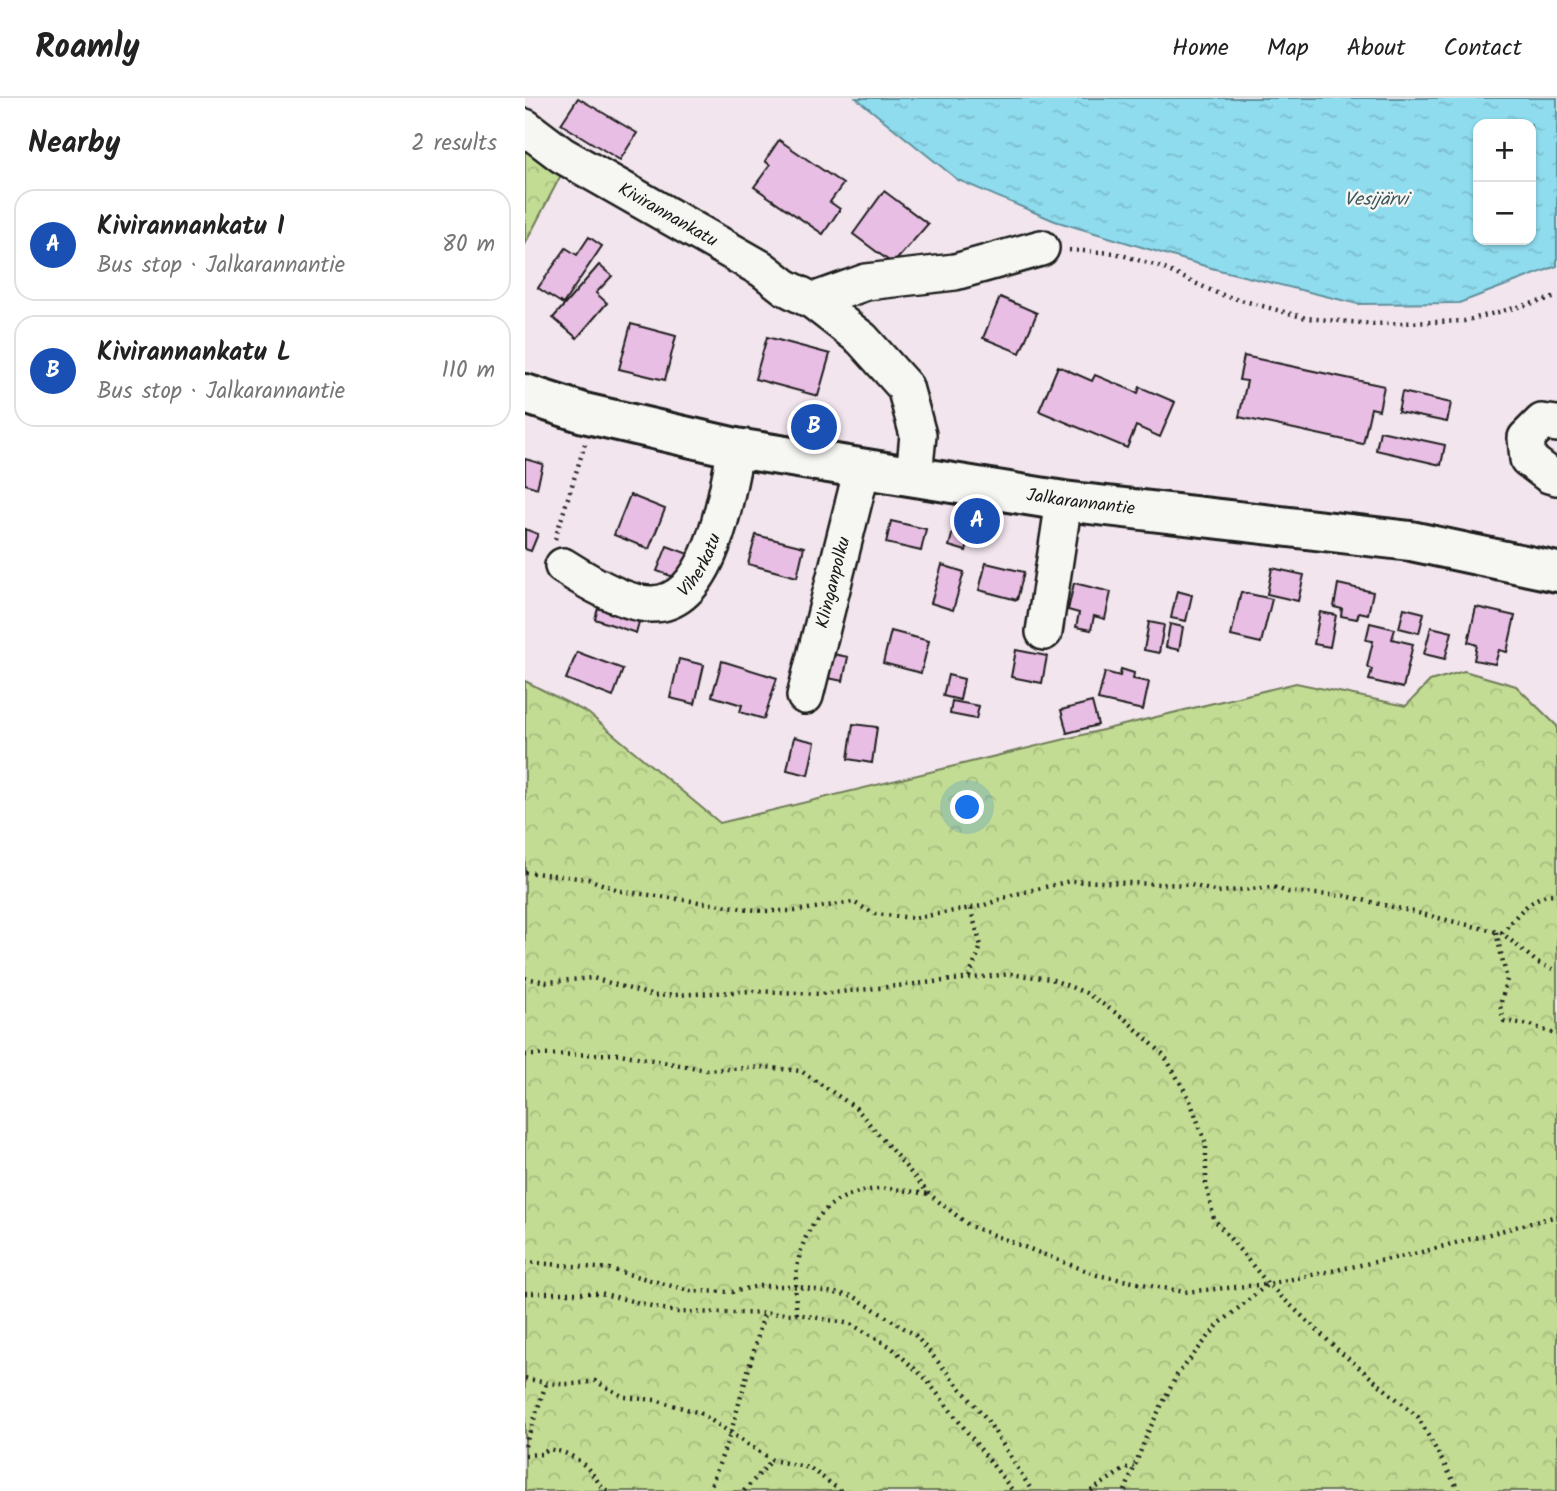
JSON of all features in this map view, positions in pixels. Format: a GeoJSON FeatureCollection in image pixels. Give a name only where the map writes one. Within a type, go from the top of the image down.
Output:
{"type":"FeatureCollection","features":[{"type":"Feature","properties":{"kind":"main road","name":"Jalkarannantie"},"geometry":{"type":"LineString","coordinates":[[525,394],[584,413],[736,448],[862,470],[1064,501],[1411,541],[1557,572]]}},
{"type":"Feature","properties":{"kind":"street","name":"Kivirannankatu"},"geometry":{"type":"LineString","coordinates":[[525,127],[562,155],[813,301],[862,339],[905,387],[918,435],[914,476]]}},
{"type":"Feature","properties":{"kind":"street"},"geometry":{"type":"LineString","coordinates":[[813,301],[866,282],[955,272],[1041,248]]}},
{"type":"Feature","properties":{"kind":"street"},"geometry":{"type":"LineString","coordinates":[[1557,424],[1542,422],[1526,438],[1528,459],[1549,475],[1557,477]]}},
{"type":"Feature","properties":{"kind":"street","name":"Viherkatu"},"geometry":{"type":"LineString","coordinates":[[563,566],[594,585],[649,605],[667,603],[690,589],[708,556],[736,448]]}},
{"type":"Feature","properties":{"kind":"street","name":"Klinganpolku"},"geometry":{"type":"LineString","coordinates":[[805,696],[862,470]]}},
{"type":"Feature","properties":{"kind":"street"},"geometry":{"type":"LineString","coordinates":[[1044,632],[1064,501]]}},
{"type":"Feature","properties":{"kind":"path"},"geometry":{"type":"LineString","coordinates":[[1041,248],[1115,253],[1158,267],[1219,294],[1306,318],[1373,324],[1464,321],[1557,297]]}},
{"type":"Feature","properties":{"kind":"path"},"geometry":{"type":"LineString","coordinates":[[563,566],[555,551],[554,532],[590,432]]}},
{"type":"Feature","properties":{"kind":"path"},"geometry":{"type":"LineString","coordinates":[[525,872],[588,879],[621,891],[764,911],[795,911],[853,902],[875,914],[915,918],[1070,881],[1191,885],[1218,892],[1273,887],[1288,892],[1346,896],[1499,932],[1538,963],[1557,971]]}},
{"type":"Feature","properties":{"kind":"path"},"geometry":{"type":"LineString","coordinates":[[1499,932],[1525,906],[1548,894],[1557,894]]}},
{"type":"Feature","properties":{"kind":"path"},"geometry":{"type":"LineString","coordinates":[[969,977],[981,946],[970,907]]}},
{"type":"Feature","properties":{"kind":"path"},"geometry":{"type":"LineString","coordinates":[[1499,932],[1507,979],[1500,1006],[1504,1021],[1531,1025],[1557,1035]]}},
{"type":"Feature","properties":{"kind":"path"},"geometry":{"type":"LineString","coordinates":[[525,978],[547,982],[593,978],[654,996],[753,991],[821,994],[1010,974],[1051,979],[1074,988],[1125,1019],[1164,1055],[1189,1098],[1206,1144],[1206,1185],[1214,1219],[1268,1284],[1418,1417],[1459,1491]]}},
{"type":"Feature","properties":{"kind":"path"},"geometry":{"type":"LineString","coordinates":[[525,1055],[620,1054],[708,1070],[765,1067],[801,1071],[856,1108],[929,1194],[970,1226],[1097,1275],[1184,1292],[1268,1284],[1414,1254],[1557,1216]]}},
{"type":"Feature","properties":{"kind":"path"},"geometry":{"type":"LineString","coordinates":[[797,1314],[793,1286],[809,1226],[837,1199],[879,1189],[929,1194]]}},
{"type":"Feature","properties":{"kind":"path"},"geometry":{"type":"LineString","coordinates":[[525,1262],[610,1269],[690,1291],[732,1292],[758,1286],[793,1286],[853,1296],[915,1335],[986,1418],[1032,1491]]}},
{"type":"Feature","properties":{"kind":"path"},"geometry":{"type":"LineString","coordinates":[[1125,1491],[1177,1375],[1219,1324],[1268,1284]]}},
{"type":"Feature","properties":{"kind":"path"},"geometry":{"type":"LineString","coordinates":[[525,1293],[600,1293],[675,1312],[797,1314],[851,1324],[891,1347],[926,1379],[1013,1491]]}},
{"type":"Feature","properties":{"kind":"path"},"geometry":{"type":"LineString","coordinates":[[709,1491],[731,1432],[764,1314]]}},
{"type":"Feature","properties":{"kind":"path"},"geometry":{"type":"LineString","coordinates":[[525,1378],[546,1384],[573,1386],[596,1381],[624,1397],[655,1399],[700,1413],[772,1460],[810,1468],[841,1491]]}},
{"type":"Feature","properties":{"kind":"path"},"geometry":{"type":"LineString","coordinates":[[525,1446],[546,1384]]}},
{"type":"Feature","properties":{"kind":"path"},"geometry":{"type":"LineString","coordinates":[[525,1455],[549,1449],[571,1455],[592,1471],[603,1489],[609,1491]]}},
{"type":"Feature","properties":{"kind":"path"},"geometry":{"type":"LineString","coordinates":[[744,1491],[772,1460]]}},
{"type":"Feature","properties":{"kind":"path"},"geometry":{"type":"LineString","coordinates":[[1091,1491],[1126,1468],[1134,1467]]}},
{"type":"Feature","properties":{"kind":"green space"},"geometry":{"type":"Polygon","coordinates":[[[525,140],[561,175],[525,244],[525,140]]]}},
{"type":"Feature","properties":{"kind":"green space"},"geometry":{"type":"Polygon","coordinates":[[[1464,671],[1516,686],[1557,726],[1557,1491],[525,1491],[525,681],[588,713],[720,823],[1296,683],[1406,706],[1430,681],[1464,671]]]}},
{"type":"Feature","properties":{"kind":"water","name":"Vesijärvi"},"geometry":{"type":"Polygon","coordinates":[[[856,98],[1557,98],[1557,266],[1459,303],[1358,304],[1215,269],[1055,221],[958,180],[856,98]]]}},
{"type":"Feature","properties":{"kind":"building"},"geometry":{"type":"Polygon","coordinates":[[[578,98],[637,133],[620,160],[561,124],[578,98]]]}},
{"type":"Feature","properties":{"kind":"building"},"geometry":{"type":"Polygon","coordinates":[[[779,140],[843,184],[830,202],[840,209],[823,234],[754,187],[770,165],[765,161],[779,140]]]}},
{"type":"Feature","properties":{"kind":"building"},"geometry":{"type":"Polygon","coordinates":[[[884,191],[928,224],[893,264],[853,234],[884,191]]]}},
{"type":"Feature","properties":{"kind":"building"},"geometry":{"type":"Polygon","coordinates":[[[589,237],[602,246],[563,304],[538,288],[566,248],[577,255],[589,237]]]}},
{"type":"Feature","properties":{"kind":"building"},"geometry":{"type":"Polygon","coordinates":[[[599,265],[612,276],[596,293],[607,303],[577,338],[553,318],[599,265]]]}},
{"type":"Feature","properties":{"kind":"building"},"geometry":{"type":"Polygon","coordinates":[[[1000,297],[1037,313],[1020,353],[983,338],[1000,297]]]}},
{"type":"Feature","properties":{"kind":"building"},"geometry":{"type":"Polygon","coordinates":[[[631,324],[676,336],[665,380],[619,369],[631,324]]]}},
{"type":"Feature","properties":{"kind":"building"},"geometry":{"type":"Polygon","coordinates":[[[767,337],[830,354],[818,396],[755,379],[767,337]]]}},
{"type":"Feature","properties":{"kind":"building"},"geometry":{"type":"Polygon","coordinates":[[[1244,356],[1384,386],[1379,410],[1371,408],[1363,444],[1239,417],[1247,381],[1239,380],[1244,356]]]}},
{"type":"Feature","properties":{"kind":"building"},"geometry":{"type":"Polygon","coordinates":[[[1058,366],[1092,381],[1095,375],[1138,393],[1140,387],[1175,402],[1160,437],[1136,426],[1127,448],[1039,411],[1058,366]]]}},
{"type":"Feature","properties":{"kind":"building"},"geometry":{"type":"Polygon","coordinates":[[[1402,392],[1451,403],[1447,422],[1398,412],[1402,392]]]}},
{"type":"Feature","properties":{"kind":"building"},"geometry":{"type":"Polygon","coordinates":[[[1380,431],[1445,445],[1441,465],[1376,450],[1380,431]]]}},
{"type":"Feature","properties":{"kind":"building"},"geometry":{"type":"Polygon","coordinates":[[[525,459],[543,464],[537,488],[525,484],[525,459]]]}},
{"type":"Feature","properties":{"kind":"building"},"geometry":{"type":"Polygon","coordinates":[[[630,495],[665,509],[649,549],[614,535],[630,495]]]}},
{"type":"Feature","properties":{"kind":"building"},"geometry":{"type":"Polygon","coordinates":[[[891,521],[926,529],[921,551],[886,543],[891,521]]]}},
{"type":"Feature","properties":{"kind":"building"},"geometry":{"type":"Polygon","coordinates":[[[525,529],[538,534],[531,551],[525,549],[525,529]]]}},
{"type":"Feature","properties":{"kind":"building"},"geometry":{"type":"Polygon","coordinates":[[[953,531],[970,536],[966,551],[949,546],[953,531]]]}},
{"type":"Feature","properties":{"kind":"building"},"geometry":{"type":"Polygon","coordinates":[[[756,535],[804,547],[797,577],[748,564],[756,535]]]}},
{"type":"Feature","properties":{"kind":"building"},"geometry":{"type":"Polygon","coordinates":[[[667,546],[691,555],[682,580],[657,571],[667,546]]]}},
{"type":"Feature","properties":{"kind":"building"},"geometry":{"type":"Polygon","coordinates":[[[986,563],[1024,572],[1017,600],[979,590],[986,563]]]}},
{"type":"Feature","properties":{"kind":"building"},"geometry":{"type":"Polygon","coordinates":[[[942,565],[964,572],[953,610],[931,603],[942,565]]]}},
{"type":"Feature","properties":{"kind":"building"},"geometry":{"type":"Polygon","coordinates":[[[1272,568],[1304,575],[1298,601],[1267,594],[1272,568]]]}},
{"type":"Feature","properties":{"kind":"building"},"geometry":{"type":"Polygon","coordinates":[[[1074,583],[1111,592],[1105,619],[1094,616],[1091,630],[1076,627],[1079,613],[1068,610],[1074,583]]]}},
{"type":"Feature","properties":{"kind":"building"},"geometry":{"type":"Polygon","coordinates":[[[1338,584],[1373,592],[1368,614],[1359,612],[1357,619],[1341,616],[1342,609],[1334,607],[1338,584]]]}},
{"type":"Feature","properties":{"kind":"building"},"geometry":{"type":"Polygon","coordinates":[[[1177,591],[1192,595],[1186,621],[1171,618],[1177,591]]]}},
{"type":"Feature","properties":{"kind":"building"},"geometry":{"type":"Polygon","coordinates":[[[1241,592],[1272,599],[1261,643],[1231,636],[1241,592]]]}},
{"type":"Feature","properties":{"kind":"building"},"geometry":{"type":"Polygon","coordinates":[[[1476,607],[1515,616],[1507,652],[1499,650],[1495,664],[1474,660],[1477,645],[1468,642],[1476,607]]]}},
{"type":"Feature","properties":{"kind":"building"},"geometry":{"type":"Polygon","coordinates":[[[598,608],[639,622],[636,633],[595,619],[598,608]]]}},
{"type":"Feature","properties":{"kind":"building"},"geometry":{"type":"Polygon","coordinates":[[[1404,608],[1424,613],[1419,633],[1399,628],[1404,608]]]}},
{"type":"Feature","properties":{"kind":"building"},"geometry":{"type":"Polygon","coordinates":[[[1320,612],[1336,615],[1330,647],[1314,644],[1320,612]]]}},
{"type":"Feature","properties":{"kind":"building"},"geometry":{"type":"Polygon","coordinates":[[[1149,622],[1164,625],[1159,653],[1144,650],[1149,622]]]}},
{"type":"Feature","properties":{"kind":"building"},"geometry":{"type":"Polygon","coordinates":[[[1370,623],[1395,629],[1392,639],[1413,644],[1403,688],[1369,680],[1372,669],[1367,667],[1373,641],[1366,640],[1370,623]]]}},
{"type":"Feature","properties":{"kind":"building"},"geometry":{"type":"Polygon","coordinates":[[[1170,624],[1183,627],[1179,650],[1166,647],[1170,624]]]}},
{"type":"Feature","properties":{"kind":"building"},"geometry":{"type":"Polygon","coordinates":[[[1431,627],[1452,632],[1445,659],[1424,654],[1431,627]]]}},
{"type":"Feature","properties":{"kind":"building"},"geometry":{"type":"Polygon","coordinates":[[[891,631],[929,641],[921,673],[883,663],[891,631]]]}},
{"type":"Feature","properties":{"kind":"building"},"geometry":{"type":"Polygon","coordinates":[[[1016,650],[1047,656],[1042,683],[1011,677],[1016,650]]]}},
{"type":"Feature","properties":{"kind":"building"},"geometry":{"type":"Polygon","coordinates":[[[577,652],[623,669],[613,697],[566,679],[577,652]]]}},
{"type":"Feature","properties":{"kind":"building"},"geometry":{"type":"Polygon","coordinates":[[[833,654],[848,657],[843,681],[828,678],[833,654]]]}},
{"type":"Feature","properties":{"kind":"building"},"geometry":{"type":"Polygon","coordinates":[[[679,659],[704,665],[695,704],[670,698],[679,659]]]}},
{"type":"Feature","properties":{"kind":"building"},"geometry":{"type":"Polygon","coordinates":[[[722,661],[777,678],[764,719],[740,712],[742,705],[712,696],[722,661]]]}},
{"type":"Feature","properties":{"kind":"building"},"geometry":{"type":"Polygon","coordinates":[[[1121,669],[1134,673],[1133,679],[1149,682],[1143,710],[1098,700],[1105,672],[1120,676],[1121,669]]]}},
{"type":"Feature","properties":{"kind":"building"},"geometry":{"type":"Polygon","coordinates":[[[948,675],[964,679],[960,700],[943,696],[948,675]]]}},
{"type":"Feature","properties":{"kind":"building"},"geometry":{"type":"Polygon","coordinates":[[[952,701],[979,706],[976,719],[950,714],[952,701]]]}},
{"type":"Feature","properties":{"kind":"building"},"geometry":{"type":"Polygon","coordinates":[[[1092,702],[1098,725],[1067,733],[1061,710],[1092,702]]]}},
{"type":"Feature","properties":{"kind":"building"},"geometry":{"type":"Polygon","coordinates":[[[853,724],[877,727],[872,763],[848,759],[853,724]]]}},
{"type":"Feature","properties":{"kind":"building"},"geometry":{"type":"Polygon","coordinates":[[[794,737],[815,742],[808,775],[787,770],[794,737]]]}},
{"type":"Feature","properties":{"kind":"place","name":"Kivirannankatu L"},"geometry":{"type":"Point","coordinates":[814,427]}},
{"type":"Feature","properties":{"kind":"place","name":"Kivirannankatu I"},"geometry":{"type":"Point","coordinates":[977,521]}}]}
